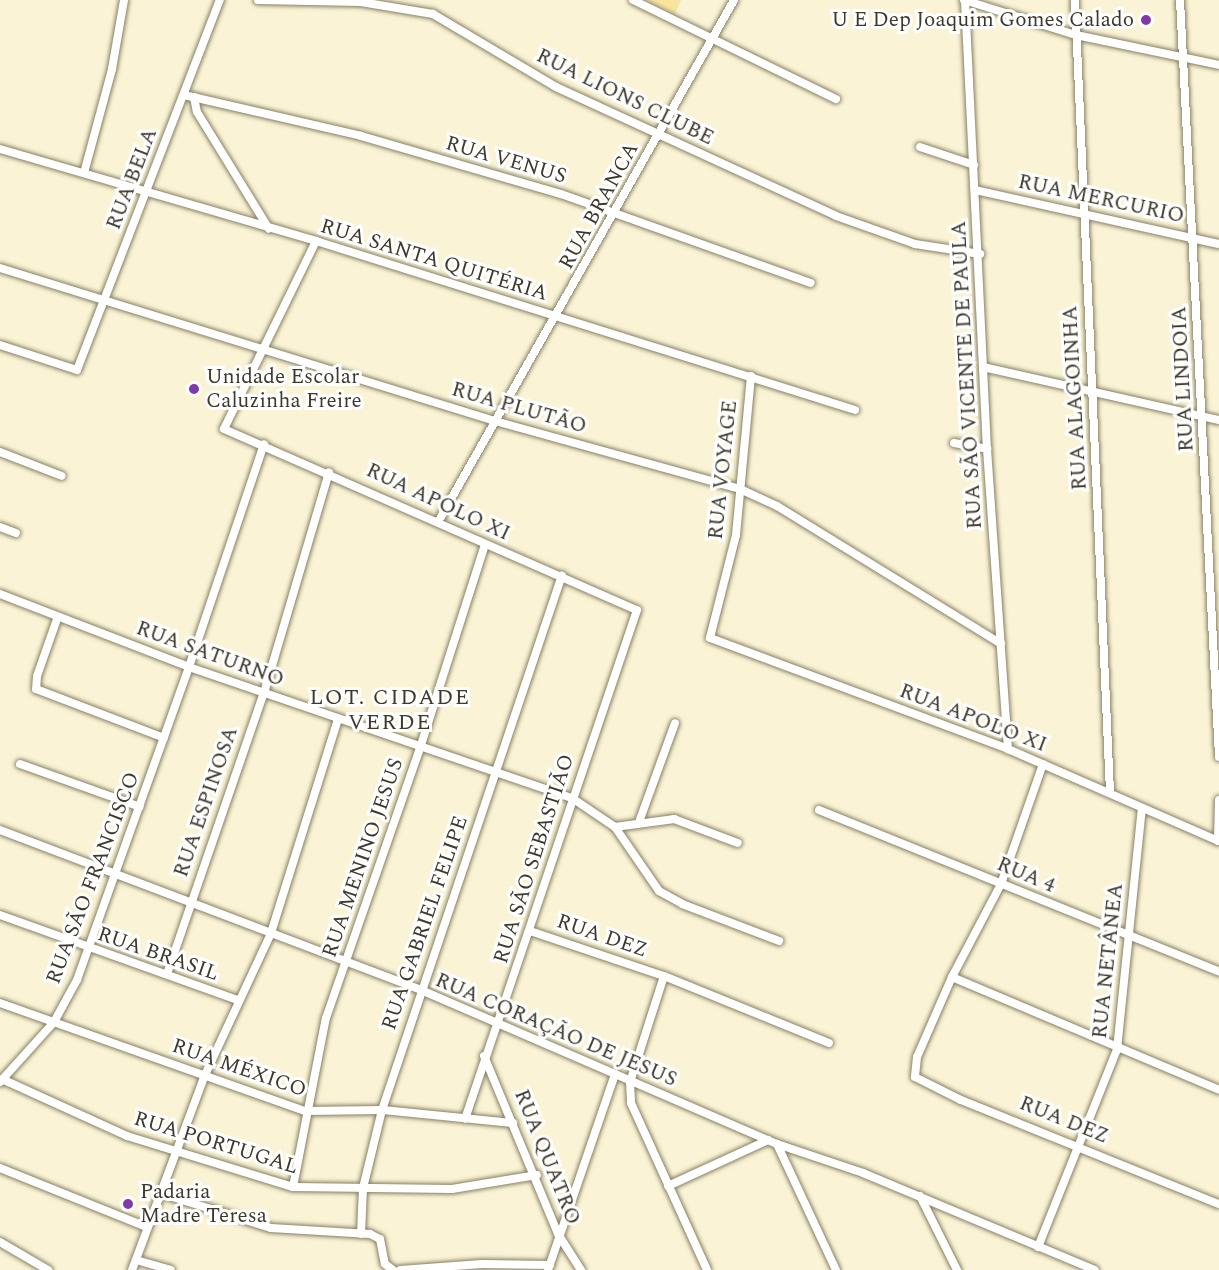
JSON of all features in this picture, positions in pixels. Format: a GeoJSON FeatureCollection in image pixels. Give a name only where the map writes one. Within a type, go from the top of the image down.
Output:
{"type":"FeatureCollection","features":[{"type":"Feature","properties":{"kind":"street"},"geometry":{"type":"LineString","coordinates":[[84,173],[112,69],[124,0]]}},
{"type":"Feature","properties":{"kind":"street","name":"RUA BELA"},"geometry":{"type":"LineString","coordinates":[[0,345],[77,370],[106,302],[220,0]]}},
{"type":"Feature","properties":{"kind":"street","name":"RUA LIONS CLUBE"},"geometry":{"type":"LineString","coordinates":[[258,0],[361,2],[433,14],[556,87],[659,137],[836,216],[915,244],[980,254]]}},
{"type":"Feature","properties":{"kind":"street"},"geometry":{"type":"LineString","coordinates":[[633,0],[836,99]]}},
{"type":"Feature","properties":{"kind":"street","name":"RUA BRANCA"},"geometry":{"type":"LineString","coordinates":[[438,522],[557,318],[734,0]]}},
{"type":"Feature","properties":{"kind":"street"},"geometry":{"type":"LineString","coordinates":[[965,0],[1076,35],[1219,65]]}},
{"type":"Feature","properties":{"kind":"street","name":"RUA SÃO VICENTE DE PAULA"},"geometry":{"type":"LineString","coordinates":[[965,0],[980,254],[987,450],[1008,749]]}},
{"type":"Feature","properties":{"kind":"street","name":"RUA ALAGOINHA"},"geometry":{"type":"LineString","coordinates":[[1075,0],[1110,793]]}},
{"type":"Feature","properties":{"kind":"street","name":"RUA LINDOIA"},"geometry":{"type":"LineString","coordinates":[[1180,0],[1219,757]]}},
{"type":"Feature","properties":{"kind":"street","name":"RUA VENUS"},"geometry":{"type":"LineString","coordinates":[[184,94],[361,136],[561,194],[811,284]]}},
{"type":"Feature","properties":{"kind":"street"},"geometry":{"type":"LineString","coordinates":[[194,97],[201,120],[269,229]]}},
{"type":"Feature","properties":{"kind":"street"},"geometry":{"type":"LineString","coordinates":[[920,147],[974,165]]}},
{"type":"Feature","properties":{"kind":"street","name":"RUA SANTA QUITÉRIA"},"geometry":{"type":"LineString","coordinates":[[0,149],[84,173],[146,194],[316,241],[855,410]]}},
{"type":"Feature","properties":{"kind":"street","name":"RUA MERCURIO"},"geometry":{"type":"LineString","coordinates":[[975,190],[1219,244]]}},
{"type":"Feature","properties":{"kind":"street"},"geometry":{"type":"LineString","coordinates":[[262,349],[316,241]]}},
{"type":"Feature","properties":{"kind":"street","name":"RUA PLUTÃO"},"geometry":{"type":"LineString","coordinates":[[0,268],[495,422],[740,489],[777,507],[1001,644]]}},
{"type":"Feature","properties":{"kind":"street","name":"RUA APOLO XI"},"geometry":{"type":"LineString","coordinates":[[262,349],[224,429],[329,472],[484,545],[562,574],[637,610]]}},
{"type":"Feature","properties":{"kind":"street"},"geometry":{"type":"LineString","coordinates":[[983,367],[1219,420]]}},
{"type":"Feature","properties":{"kind":"street","name":"RUA VOYAGE"},"geometry":{"type":"LineString","coordinates":[[710,638],[736,535],[751,376]]}},
{"type":"Feature","properties":{"kind":"street"},"geometry":{"type":"LineString","coordinates":[[954,443],[987,450]]}},
{"type":"Feature","properties":{"kind":"street","name":"RUA SÃO FRANCISCO"},"geometry":{"type":"LineString","coordinates":[[2,1081],[54,1022],[89,949],[189,667],[264,444]]}},
{"type":"Feature","properties":{"kind":"street"},"geometry":{"type":"LineString","coordinates":[[0,452],[62,477]]}},
{"type":"Feature","properties":{"kind":"street","name":"RUA ESPINOSA"},"geometry":{"type":"LineString","coordinates":[[167,974],[183,922],[264,693],[329,472]]}},
{"type":"Feature","properties":{"kind":"street"},"geometry":{"type":"LineString","coordinates":[[0,527],[16,534]]}},
{"type":"Feature","properties":{"kind":"street","name":"RUA MENINO JESUS"},"geometry":{"type":"LineString","coordinates":[[293,1187],[305,1111],[326,1018],[421,745],[484,545]]}},
{"type":"Feature","properties":{"kind":"street","name":"RUA GABRIEL FELIPE"},"geometry":{"type":"LineString","coordinates":[[361,1234],[363,1188],[382,1110],[562,574]]}},
{"type":"Feature","properties":{"kind":"street","name":"RUA SATURNO"},"geometry":{"type":"LineString","coordinates":[[0,594],[57,619],[189,667],[338,719],[496,769],[573,798],[615,827],[659,891],[682,904],[779,941]]}},
{"type":"Feature","properties":{"kind":"street","name":"RUA SÃO SEBASTIÃO"},"geometry":{"type":"LineString","coordinates":[[465,1119],[484,1056],[530,931],[637,610]]}},
{"type":"Feature","properties":{"kind":"street"},"geometry":{"type":"LineString","coordinates":[[57,619],[35,684],[41,693],[164,738]]}},
{"type":"Feature","properties":{"kind":"street","name":"RUA APOLO XI"},"geometry":{"type":"LineString","coordinates":[[710,638],[1008,749],[1218,841]]}},
{"type":"Feature","properties":{"kind":"street"},"geometry":{"type":"LineString","coordinates":[[132,1270],[174,1152],[204,1077],[271,933],[338,719]]}},
{"type":"Feature","properties":{"kind":"street"},"geometry":{"type":"LineString","coordinates":[[639,822],[675,723]]}},
{"type":"Feature","properties":{"kind":"street"},"geometry":{"type":"LineString","coordinates":[[20,764],[140,807]]}},
{"type":"Feature","properties":{"kind":"street"},"geometry":{"type":"LineString","coordinates":[[1044,764],[1001,884],[952,977],[1117,1049],[1219,1090]]}},
{"type":"Feature","properties":{"kind":"street"},"geometry":{"type":"LineString","coordinates":[[1218,841],[1219,800]]}},
{"type":"Feature","properties":{"kind":"street","name":"RUA NETÂNEA"},"geometry":{"type":"LineString","coordinates":[[1038,1247],[1117,1049],[1142,808]]}},
{"type":"Feature","properties":{"kind":"street","name":"RUA 4"},"geometry":{"type":"LineString","coordinates":[[819,810],[1130,938],[1219,972]]}},
{"type":"Feature","properties":{"kind":"street"},"geometry":{"type":"LineString","coordinates":[[615,827],[639,822],[685,821],[738,843]]}},
{"type":"Feature","properties":{"kind":"street","name":"RUA CORAÇÃO DE JESUS"},"geometry":{"type":"LineString","coordinates":[[0,830],[421,990],[773,1142],[920,1196],[1095,1270]]}},
{"type":"Feature","properties":{"kind":"street","name":"RUA BRASIL"},"geometry":{"type":"LineString","coordinates":[[0,915],[89,949],[238,1000]]}},
{"type":"Feature","properties":{"kind":"street","name":"RUA DEZ"},"geometry":{"type":"LineString","coordinates":[[530,931],[664,976],[829,1043]]}},
{"type":"Feature","properties":{"kind":"street"},"geometry":{"type":"LineString","coordinates":[[664,976],[630,1082],[638,1123],[707,1270]]}},
{"type":"Feature","properties":{"kind":"street","name":"RUA DEZ"},"geometry":{"type":"LineString","coordinates":[[952,977],[916,1057],[915,1077],[924,1083],[1219,1204]]}},
{"type":"Feature","properties":{"kind":"street","name":"RUA MÉXICO"},"geometry":{"type":"LineString","coordinates":[[0,1003],[305,1111],[382,1110],[513,1122]]}},
{"type":"Feature","properties":{"kind":"street","name":"RUA QUATRO"},"geometry":{"type":"LineString","coordinates":[[484,1056],[537,1175],[558,1234],[580,1270]]}},
{"type":"Feature","properties":{"kind":"street"},"geometry":{"type":"LineString","coordinates":[[400,1270],[482,1264],[549,1268],[558,1234],[615,1074]]}},
{"type":"Feature","properties":{"kind":"street","name":"RUA PORTUGAL"},"geometry":{"type":"LineString","coordinates":[[2,1081],[80,1117],[174,1152],[293,1187],[452,1189],[537,1175]]}},
{"type":"Feature","properties":{"kind":"street"},"geometry":{"type":"LineString","coordinates":[[669,1186],[773,1142],[836,1270]]}},
{"type":"Feature","properties":{"kind":"street"},"geometry":{"type":"LineString","coordinates":[[0,1168],[147,1227]]}},
{"type":"Feature","properties":{"kind":"street"},"geometry":{"type":"LineString","coordinates":[[160,1193],[271,1228],[361,1234],[380,1239],[385,1264],[393,1270]]}},
{"type":"Feature","properties":{"kind":"street"},"geometry":{"type":"LineString","coordinates":[[920,1196],[957,1270]]}},
{"type":"Feature","properties":{"kind":"street"},"geometry":{"type":"LineString","coordinates":[[0,1242],[48,1270]]}},
{"type":"Feature","properties":{"kind":"street"},"geometry":{"type":"LineString","coordinates":[[136,1260],[171,1270]]}},
{"type":"Feature","properties":{"kind":"shaded area"},"geometry":{"type":"Polygon","coordinates":[[[646,0],[681,0],[675,14],[646,0]]]}},
{"type":"Feature","properties":{"kind":"place","name":"U E Dep Joaquim Gomes Calado"},"geometry":{"type":"Point","coordinates":[1146,20]}},
{"type":"Feature","properties":{"kind":"place","name":"Unidade Escolar Caluzinha Freire"},"geometry":{"type":"Point","coordinates":[194,389]}},
{"type":"Feature","properties":{"kind":"place","name":"Padaria Madre Teresa"},"geometry":{"type":"Point","coordinates":[128,1204]}},
{"type":"Feature","properties":{"kind":"district","name":"LOT. CIDADE VERDE"},"geometry":{"type":"Point","coordinates":[390,710]}}]}
